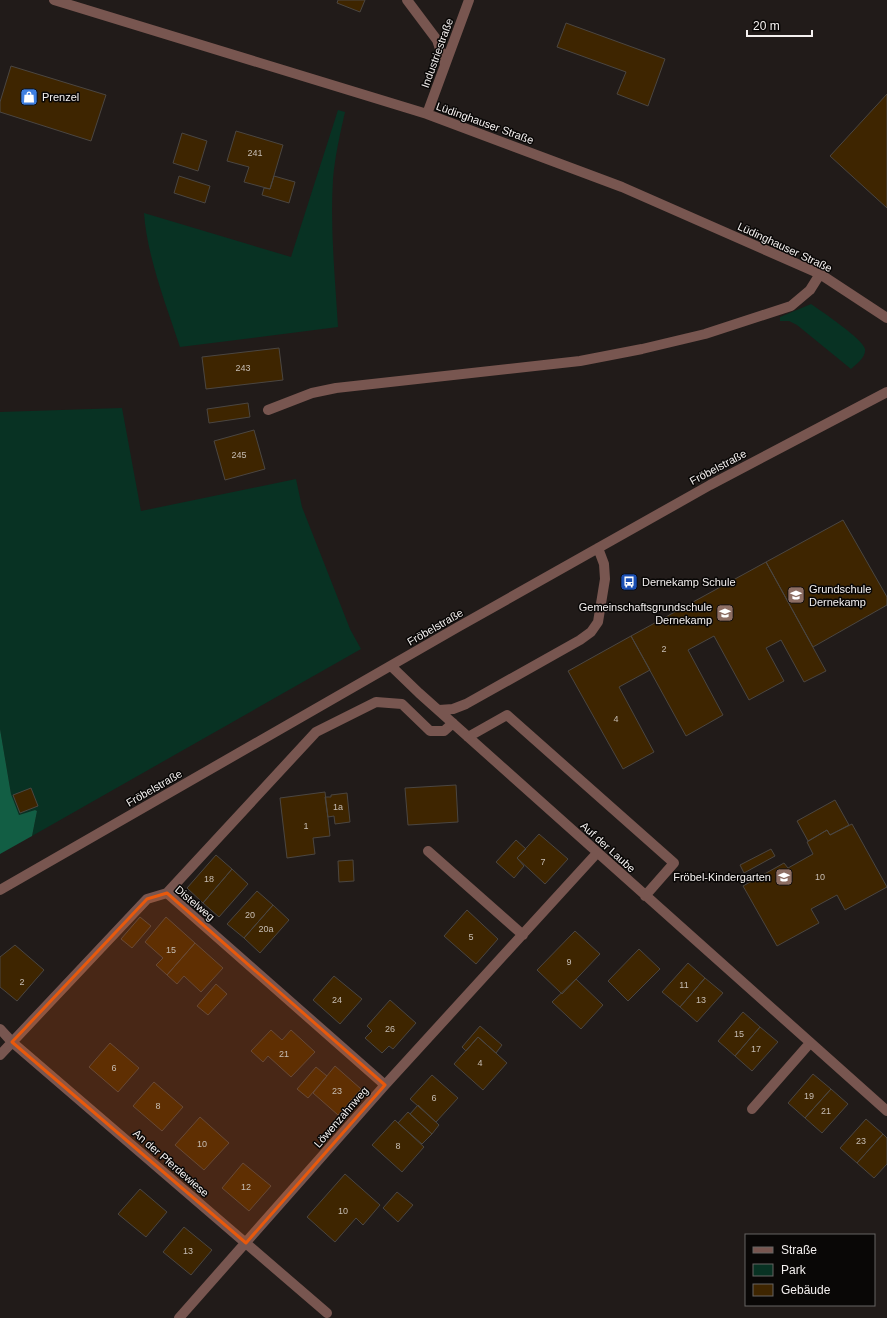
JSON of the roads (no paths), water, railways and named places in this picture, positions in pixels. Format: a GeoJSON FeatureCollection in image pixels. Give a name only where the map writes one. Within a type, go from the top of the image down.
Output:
{"type":"FeatureCollection","features":[{"type":"Feature","properties":{"kind":"street","name":"Lüdinghauser Straße"},"geometry":{"type":"LineString","coordinates":[[54,0],[427,114],[622,187],[820,274],[887,318]]}},
{"type":"Feature","properties":{"kind":"street"},"geometry":{"type":"LineString","coordinates":[[407,0],[437,40],[445,64]]}},
{"type":"Feature","properties":{"kind":"street","name":"Industriestraße"},"geometry":{"type":"LineString","coordinates":[[427,114],[469,0]]}},
{"type":"Feature","properties":{"kind":"street"},"geometry":{"type":"LineString","coordinates":[[268,410],[312,393],[336,388],[580,361],[698,336],[791,306],[810,290],[820,274]]}},
{"type":"Feature","properties":{"kind":"street","name":"Fröbelstraße"},"geometry":{"type":"LineString","coordinates":[[0,890],[710,485],[887,392]]}},
{"type":"Feature","properties":{"kind":"street"},"geometry":{"type":"LineString","coordinates":[[439,710],[453,709],[466,704],[580,640],[591,632],[598,622],[605,579],[604,564],[598,548]]}},
{"type":"Feature","properties":{"kind":"street","name":"Auf der Laube"},"geometry":{"type":"LineString","coordinates":[[391,666],[597,853],[887,1111]]}},
{"type":"Feature","properties":{"kind":"street"},"geometry":{"type":"LineString","coordinates":[[168,893],[316,732],[376,702],[402,704],[430,731],[444,731],[453,723]]}},
{"type":"Feature","properties":{"kind":"street"},"geometry":{"type":"LineString","coordinates":[[468,737],[507,715],[674,863],[645,896]]}},
{"type":"Feature","properties":{"kind":"street"},"geometry":{"type":"LineString","coordinates":[[428,851],[523,935]]}},
{"type":"Feature","properties":{"kind":"street","name":"Löwenzahnweg"},"geometry":{"type":"LineString","coordinates":[[179,1318],[385,1085],[597,853]]}},
{"type":"Feature","properties":{"kind":"street","name":"Distelweg"},"geometry":{"type":"LineString","coordinates":[[0,1055],[147,899],[168,893],[385,1085]]}},
{"type":"Feature","properties":{"kind":"street","name":"An der Pferdewiese"},"geometry":{"type":"LineString","coordinates":[[0,1029],[12,1042],[328,1313]]}},
{"type":"Feature","properties":{"kind":"street"},"geometry":{"type":"LineString","coordinates":[[752,1109],[810,1043]]}},
{"type":"Feature","properties":{"kind":"place","name":"Prenzel"},"geometry":{"type":"Point","coordinates":[29,97]}},
{"type":"Feature","properties":{"kind":"place","name":"Dernekamp Schule"},"geometry":{"type":"Point","coordinates":[629,582]}},
{"type":"Feature","properties":{"kind":"place","name":"Grundschule Dernekamp"},"geometry":{"type":"Point","coordinates":[796,595]}},
{"type":"Feature","properties":{"kind":"place","name":"Gemeinschaftsgrundschule Dernekamp"},"geometry":{"type":"Point","coordinates":[725,613]}},
{"type":"Feature","properties":{"kind":"place","name":"Fröbel-Kindergarten"},"geometry":{"type":"Point","coordinates":[784,877]}}]}
